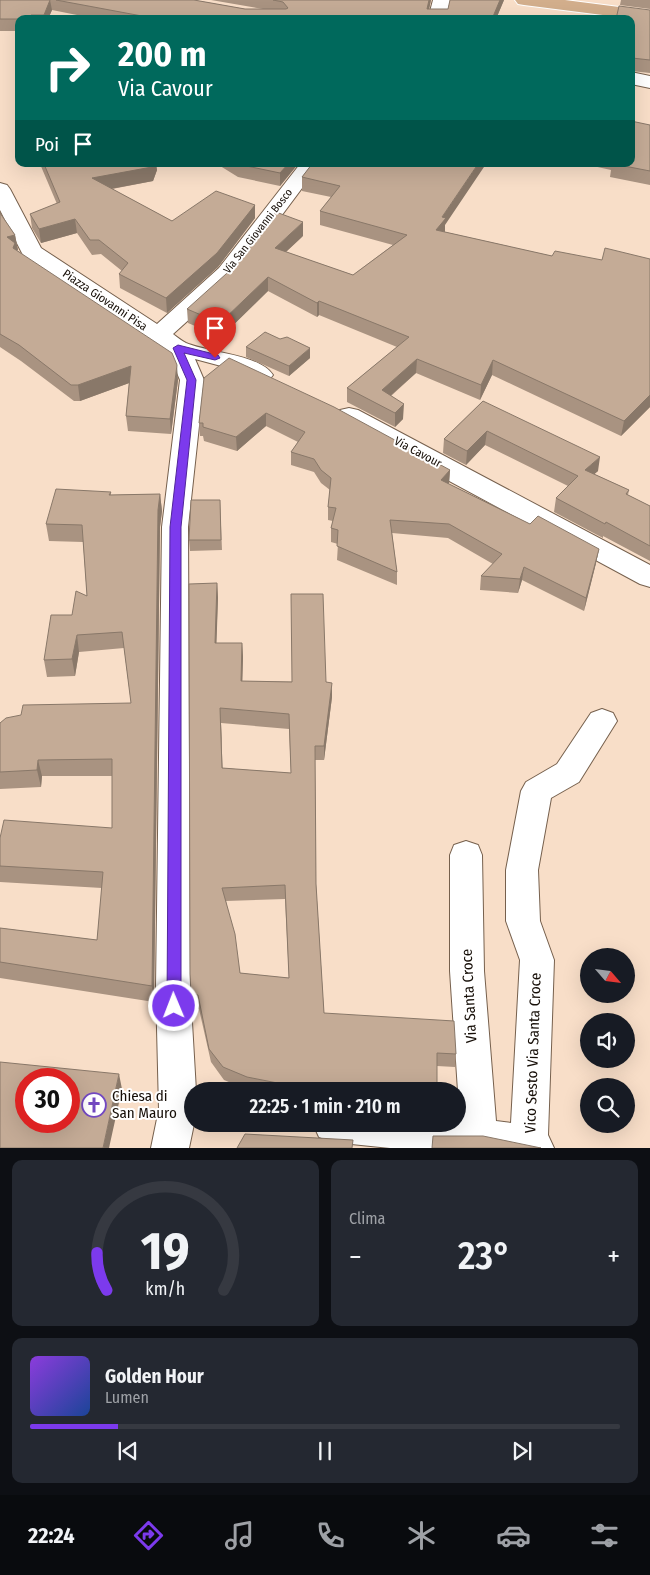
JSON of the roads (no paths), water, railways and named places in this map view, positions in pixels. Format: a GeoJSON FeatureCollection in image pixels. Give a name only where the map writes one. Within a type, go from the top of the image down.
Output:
{"type":"FeatureCollection","features":[{"type":"Feature","properties":{"kind":"main road"},"geometry":{"type":"LineString","coordinates":[[524,0],[650,16]]}},
{"type":"Feature","properties":{"kind":"street"},"geometry":{"type":"LineString","coordinates":[[438,15],[442,0]]}},
{"type":"Feature","properties":{"kind":"street"},"geometry":{"type":"LineString","coordinates":[[635,79],[650,82]]}},
{"type":"Feature","properties":{"kind":"street","name":"Via San Giovanni Bosco"},"geometry":{"type":"LineString","coordinates":[[168,342],[227,273],[308,167]]}},
{"type":"Feature","properties":{"kind":"street","name":"Piazza Giovanni Pisa"},"geometry":{"type":"LineString","coordinates":[[0,189],[32,252],[168,342]]}},
{"type":"Feature","properties":{"kind":"street"},"geometry":{"type":"LineString","coordinates":[[168,342],[233,362],[284,386]]}},
{"type":"Feature","properties":{"kind":"street"},"geometry":{"type":"LineString","coordinates":[[168,342],[192,380],[175,527],[173,988],[184,1100]]}},
{"type":"Feature","properties":{"kind":"street","name":"Via Cavour"},"geometry":{"type":"LineString","coordinates":[[327,405],[458,473],[650,577]]}},
{"type":"Feature","properties":{"kind":"street","name":"Vico Sesto Via Santa Croce"},"geometry":{"type":"LineString","coordinates":[[532,1147],[537,960],[524,921],[522,870],[536,790],[568,773],[602,721]]}},
{"type":"Feature","properties":{"kind":"street","name":"Via Santa Croce"},"geometry":{"type":"LineString","coordinates":[[466,855],[467,971],[478,1138]]}},
{"type":"Feature","properties":{"kind":"street"},"geometry":{"type":"LineString","coordinates":[[170,1148],[184,1113]]}},
{"type":"Feature","properties":{"kind":"street"},"geometry":{"type":"LineString","coordinates":[[376,1132],[420,1140],[478,1138],[505,1140],[532,1147]]}},
{"type":"Feature","properties":{"kind":"place","name":"Chiesa di San Mauro"},"geometry":{"type":"Point","coordinates":[94,1105]}}]}
